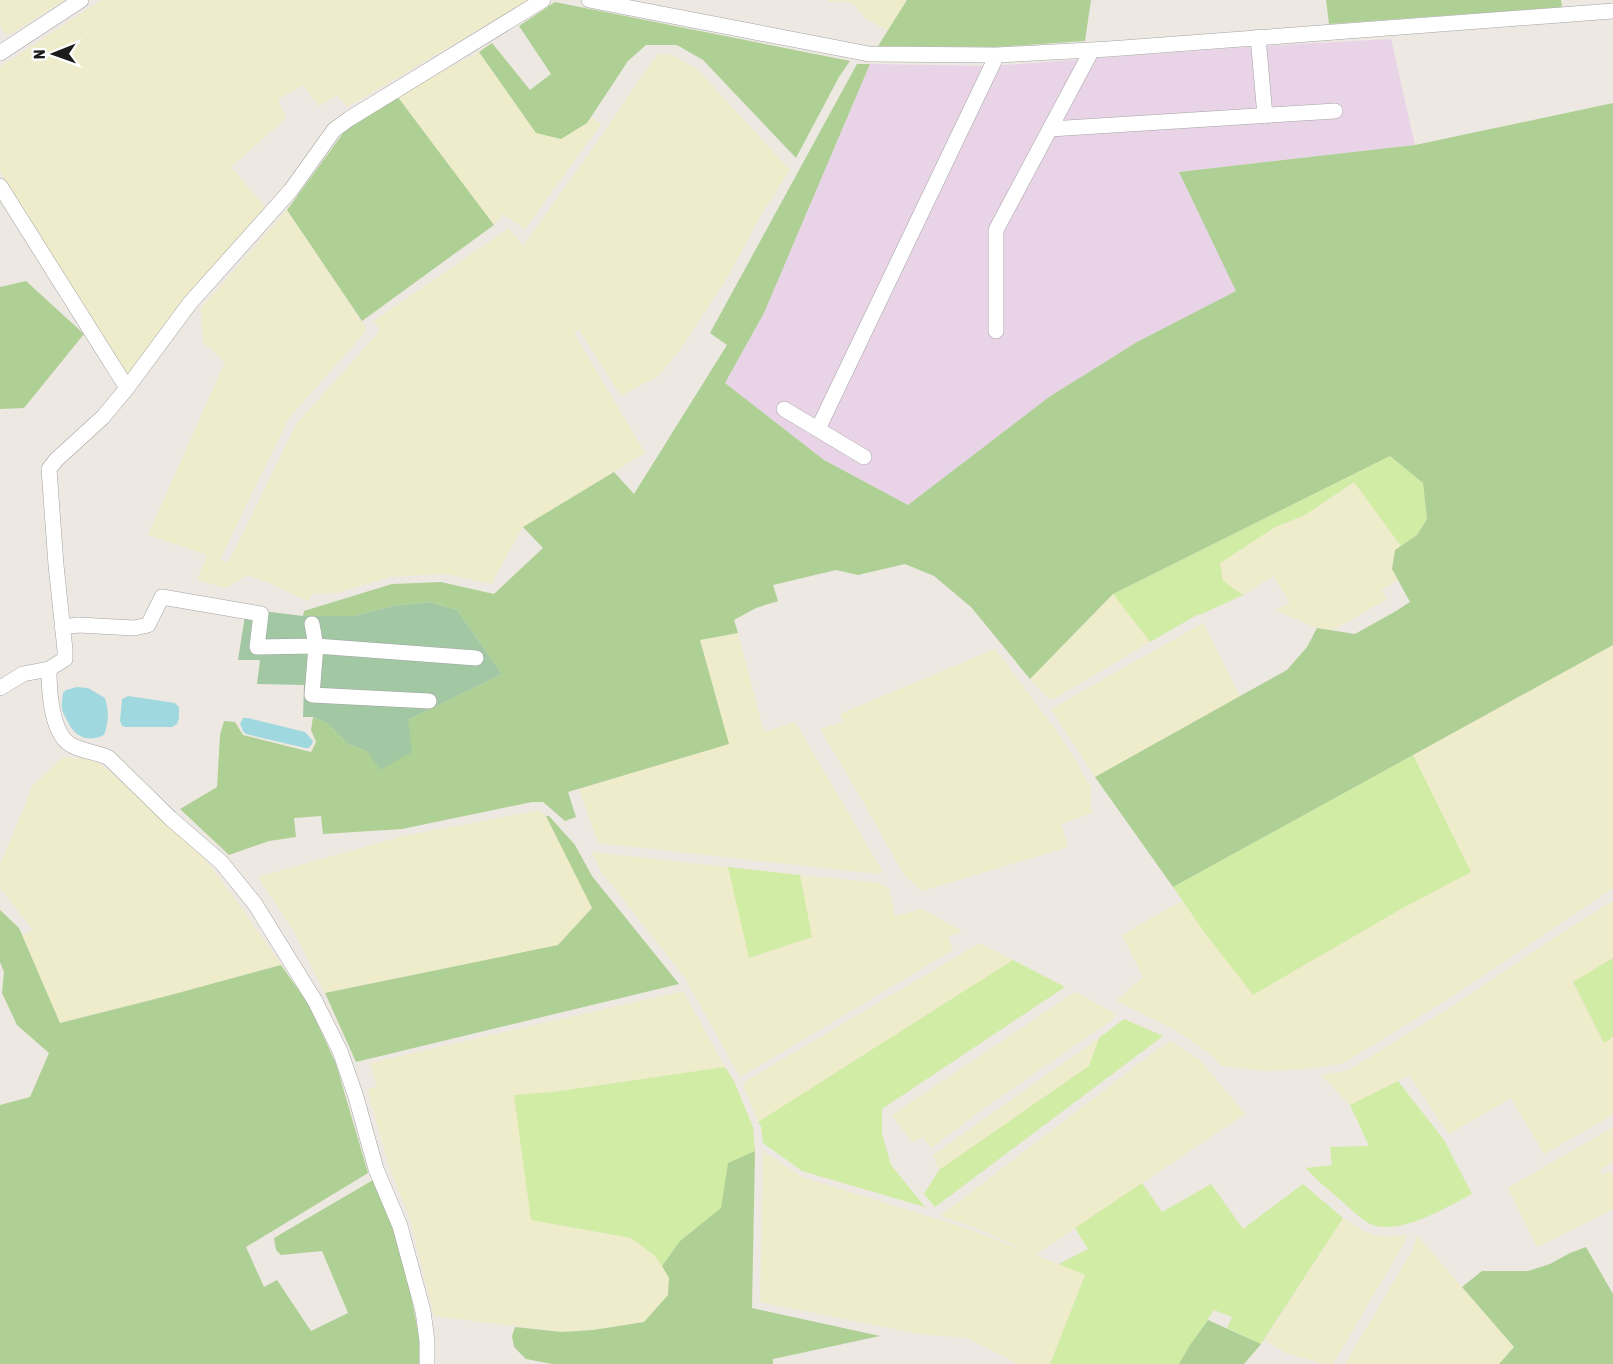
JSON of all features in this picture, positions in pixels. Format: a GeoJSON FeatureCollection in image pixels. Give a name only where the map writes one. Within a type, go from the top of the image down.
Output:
{"type":"FeatureCollection","features":[{"type":"Feature","properties":{"kind":"street"},"geometry":{"type":"LineString","coordinates":[[0,53],[81,0]]}},
{"type":"Feature","properties":{"kind":"street"},"geometry":{"type":"LineString","coordinates":[[0,688],[23,674],[49,669],[65,659],[49,469],[56,460],[103,417],[190,303],[291,190],[334,130],[543,0]]}},
{"type":"Feature","properties":{"kind":"street"},"geometry":{"type":"LineString","coordinates":[[588,0],[869,54],[997,56],[1613,11]]}},
{"type":"Feature","properties":{"kind":"street"},"geometry":{"type":"LineString","coordinates":[[1258,37],[1265,116]]}},
{"type":"Feature","properties":{"kind":"street"},"geometry":{"type":"LineString","coordinates":[[996,331],[996,230],[1092,50]]}},
{"type":"Feature","properties":{"kind":"street"},"geometry":{"type":"LineString","coordinates":[[818,429],[997,56]]}},
{"type":"Feature","properties":{"kind":"street"},"geometry":{"type":"LineString","coordinates":[[1050,129],[1335,111]]}},
{"type":"Feature","properties":{"kind":"street"},"geometry":{"type":"LineString","coordinates":[[0,186],[127,388]]}},
{"type":"Feature","properties":{"kind":"street"},"geometry":{"type":"LineString","coordinates":[[784,409],[864,457]]}},
{"type":"Feature","properties":{"kind":"street"},"geometry":{"type":"LineString","coordinates":[[62,627],[79,625],[134,628],[148,625],[162,597],[261,614],[257,647],[316,646],[476,658]]}},
{"type":"Feature","properties":{"kind":"street"},"geometry":{"type":"LineString","coordinates":[[312,624],[316,646],[312,695],[429,701]]}},
{"type":"Feature","properties":{"kind":"street"},"geometry":{"type":"LineString","coordinates":[[49,669],[53,712],[60,732],[67,742],[72,746],[109,758],[170,818],[221,862],[255,904],[315,1001],[340,1051],[376,1168],[400,1226],[423,1311],[428,1364]]}},
{"type":"Feature","properties":{"kind":"shaded area"},"geometry":{"type":"Polygon","coordinates":[[[0,0],[65,0],[7,36],[0,25],[0,0]]]}},
{"type":"Feature","properties":{"kind":"shaded area"},"geometry":{"type":"Polygon","coordinates":[[[101,0],[529,0],[347,107],[337,95],[319,106],[303,85],[278,99],[286,118],[231,167],[266,208],[133,370],[128,372],[123,370],[93,319],[25,215],[0,171],[0,67],[101,0]]]}},
{"type":"Feature","properties":{"kind":"shaded area"},"geometry":{"type":"Polygon","coordinates":[[[827,0],[907,0],[888,30],[866,19],[853,3],[827,0]]]}},
{"type":"Feature","properties":{"kind":"shaded area"},"geometry":{"type":"Polygon","coordinates":[[[1391,39],[1415,145],[1179,172],[1237,291],[1137,342],[1049,397],[908,505],[824,460],[725,383],[764,313],[870,64],[992,66],[1259,46],[1391,39]]]}},
{"type":"Feature","properties":{"kind":"shaded area"},"geometry":{"type":"Polygon","coordinates":[[[479,52],[536,133],[587,123],[591,117],[601,124],[525,229],[503,214],[494,225],[397,96],[479,52]]]}},
{"type":"Feature","properties":{"kind":"shaded area"},"geometry":{"type":"Polygon","coordinates":[[[658,54],[672,55],[697,69],[790,170],[761,215],[727,278],[679,351],[658,376],[621,396],[579,330],[574,333],[645,453],[523,527],[491,584],[446,574],[391,577],[336,593],[313,594],[308,601],[247,575],[226,588],[197,580],[207,555],[148,535],[225,362],[203,342],[201,308],[287,210],[367,330],[289,418],[220,559],[228,563],[297,423],[380,331],[374,321],[509,228],[523,246],[658,54]]]}},
{"type":"Feature","properties":{"kind":"shaded area"},"geometry":{"type":"Polygon","coordinates":[[[1355,482],[1401,546],[1395,550],[1392,569],[1398,580],[1382,590],[1387,599],[1333,630],[1317,628],[1275,610],[1290,603],[1273,576],[1243,595],[1223,581],[1220,563],[1275,527],[1305,515],[1355,482]]]}},
{"type":"Feature","properties":{"kind":"shaded area"},"geometry":{"type":"Polygon","coordinates":[[[1113,594],[1150,642],[1054,699],[1049,699],[1030,679],[1113,594]]]}},
{"type":"Feature","properties":{"kind":"shaded area"},"geometry":{"type":"Polygon","coordinates":[[[1203,623],[1240,696],[1095,777],[1051,709],[1203,623]]]}},
{"type":"Feature","properties":{"kind":"shaded area"},"geometry":{"type":"Polygon","coordinates":[[[738,633],[764,732],[795,722],[883,872],[878,874],[598,843],[579,789],[728,744],[700,639],[738,633]]]}},
{"type":"Feature","properties":{"kind":"shaded area"},"geometry":{"type":"Polygon","coordinates":[[[1613,645],[1613,888],[1459,992],[1344,1063],[1316,1068],[1269,1071],[1221,1066],[1214,1057],[1174,1029],[1116,1001],[1143,977],[1122,935],[1182,901],[1253,995],[1401,909],[1471,872],[1413,755],[1613,645]]]}},
{"type":"Feature","properties":{"kind":"shaded area"},"geometry":{"type":"Polygon","coordinates":[[[995,649],[1073,756],[1091,788],[1092,813],[1061,824],[1068,847],[922,891],[904,875],[820,729],[844,722],[840,714],[995,649]]]}},
{"type":"Feature","properties":{"kind":"shaded area"},"geometry":{"type":"Polygon","coordinates":[[[63,757],[86,759],[98,763],[112,773],[204,858],[281,965],[59,1023],[22,936],[33,930],[0,888],[0,864],[32,786],[63,757]]]}},
{"type":"Feature","properties":{"kind":"shaded area"},"geometry":{"type":"Polygon","coordinates":[[[541,811],[546,816],[592,907],[559,945],[325,993],[295,933],[258,877],[403,836],[541,811]]]}},
{"type":"Feature","properties":{"kind":"shaded area"},"geometry":{"type":"Polygon","coordinates":[[[592,852],[728,867],[750,958],[812,937],[800,875],[879,883],[889,888],[895,916],[922,909],[962,931],[948,937],[953,950],[740,1077],[685,978],[600,870],[592,852]]]}},
{"type":"Feature","properties":{"kind":"shaded area"},"geometry":{"type":"Polygon","coordinates":[[[1613,901],[1613,958],[1573,983],[1604,1042],[1613,1037],[1613,1115],[1544,1154],[1511,1098],[1449,1134],[1409,1075],[1350,1105],[1321,1075],[1349,1070],[1454,1005],[1613,901]]]}},
{"type":"Feature","properties":{"kind":"shaded area"},"geometry":{"type":"Polygon","coordinates":[[[978,944],[1013,960],[758,1122],[743,1085],[746,1081],[978,944]]]}},
{"type":"Feature","properties":{"kind":"shaded area"},"geometry":{"type":"Polygon","coordinates":[[[683,991],[725,1067],[514,1096],[557,1225],[631,1238],[654,1255],[662,1266],[669,1278],[668,1295],[644,1322],[593,1330],[562,1332],[434,1316],[410,1219],[389,1166],[370,1100],[368,1089],[377,1087],[370,1063],[683,991]]]}},
{"type":"Feature","properties":{"kind":"shaded area"},"geometry":{"type":"Polygon","coordinates":[[[1075,992],[1116,1014],[1115,1018],[984,1108],[931,1148],[923,1137],[912,1142],[892,1115],[1075,992]]]}},
{"type":"Feature","properties":{"kind":"shaded area"},"geometry":{"type":"Polygon","coordinates":[[[1099,1038],[1089,1066],[939,1170],[933,1155],[1099,1038]]]}},
{"type":"Feature","properties":{"kind":"shaded area"},"geometry":{"type":"Polygon","coordinates":[[[1171,1041],[1200,1060],[1245,1114],[1035,1255],[1085,1274],[1050,1364],[1018,1364],[967,1338],[920,1334],[760,1302],[763,1151],[802,1177],[969,1229],[1025,1251],[971,1226],[940,1216],[1171,1041]]]}},
{"type":"Feature","properties":{"kind":"shaded area"},"geometry":{"type":"Polygon","coordinates":[[[1613,1127],[1613,1162],[1600,1170],[1602,1175],[1610,1170],[1613,1175],[1613,1209],[1537,1247],[1508,1188],[1613,1127]]]}},
{"type":"Feature","properties":{"kind":"shaded area"},"geometry":{"type":"Polygon","coordinates":[[[1343,1218],[1365,1232],[1379,1236],[1407,1234],[1403,1245],[1333,1364],[1324,1364],[1286,1353],[1265,1340],[1343,1218]]]}},
{"type":"Feature","properties":{"kind":"shaded area"},"geometry":{"type":"Polygon","coordinates":[[[1417,1235],[1514,1347],[1499,1364],[1345,1364],[1413,1249],[1417,1235]]]}},
{"type":"Feature","properties":{"kind":"green space"},"geometry":{"type":"Polygon","coordinates":[[[907,0],[1091,0],[1085,41],[996,47],[878,46],[907,0]]]}},
{"type":"Feature","properties":{"kind":"green space"},"geometry":{"type":"Polygon","coordinates":[[[1326,0],[1561,0],[1562,7],[1329,24],[1326,0]]]}},
{"type":"Feature","properties":{"kind":"green space"},"geometry":{"type":"Polygon","coordinates":[[[555,2],[850,61],[839,77],[796,158],[703,60],[677,45],[646,45],[628,61],[587,123],[561,139],[536,133],[479,52],[492,43],[530,90],[551,74],[519,26],[555,2]]]}},
{"type":"Feature","properties":{"kind":"green space"},"geometry":{"type":"Polygon","coordinates":[[[857,64],[870,64],[764,313],[725,383],[824,460],[908,505],[1049,397],[1137,342],[1236,291],[1179,172],[1415,145],[1613,103],[1613,645],[1173,887],[1095,777],[1287,670],[1307,647],[1317,628],[1355,634],[1410,602],[1392,569],[1395,550],[1417,535],[1427,519],[1423,483],[1390,456],[1113,594],[1030,679],[971,607],[934,576],[905,564],[858,575],[836,570],[773,585],[778,601],[756,608],[734,620],[738,633],[700,640],[729,744],[568,792],[576,817],[565,821],[543,802],[532,802],[402,829],[323,834],[321,816],[294,818],[296,837],[269,841],[229,855],[180,809],[217,787],[220,735],[224,721],[235,722],[243,735],[311,752],[316,742],[311,730],[313,717],[328,724],[348,744],[367,751],[408,720],[502,674],[457,610],[429,602],[393,606],[354,616],[303,616],[304,611],[392,584],[441,582],[494,594],[543,548],[523,527],[614,472],[634,494],[727,345],[710,333],[857,64]]]}},
{"type":"Feature","properties":{"kind":"green space"},"geometry":{"type":"Polygon","coordinates":[[[397,96],[494,225],[362,321],[287,210],[352,121],[397,96]]]}},
{"type":"Feature","properties":{"kind":"green space"},"geometry":{"type":"Polygon","coordinates":[[[26,281],[84,334],[24,408],[0,409],[0,287],[26,281]]]}},
{"type":"Feature","properties":{"kind":"green space"},"geometry":{"type":"Polygon","coordinates":[[[1390,456],[1423,483],[1427,519],[1417,535],[1401,546],[1354,482],[1305,515],[1275,527],[1220,563],[1223,581],[1243,595],[1197,615],[1150,642],[1113,594],[1390,456]]]}},
{"type":"Feature","properties":{"kind":"green space"},"geometry":{"type":"Polygon","coordinates":[[[429,602],[457,610],[502,674],[408,720],[412,752],[380,770],[367,751],[348,744],[328,724],[313,717],[303,717],[304,685],[257,684],[260,660],[238,660],[246,609],[303,616],[354,616],[393,606],[429,602]]]}},
{"type":"Feature","properties":{"kind":"green space"},"geometry":{"type":"Polygon","coordinates":[[[1413,755],[1471,872],[1401,909],[1253,995],[1173,887],[1413,755]]]}},
{"type":"Feature","properties":{"kind":"green space"},"geometry":{"type":"Polygon","coordinates":[[[546,816],[549,816],[575,845],[592,876],[679,984],[356,1062],[325,993],[558,945],[592,908],[546,816]]]}},
{"type":"Feature","properties":{"kind":"green space"},"geometry":{"type":"Polygon","coordinates":[[[728,867],[800,875],[812,937],[749,958],[728,867]]]}},
{"type":"Feature","properties":{"kind":"green space"},"geometry":{"type":"Polygon","coordinates":[[[0,910],[19,928],[60,1023],[281,965],[309,1005],[336,1064],[368,1173],[246,1247],[264,1287],[277,1280],[311,1331],[348,1313],[322,1251],[281,1255],[276,1250],[274,1238],[373,1180],[394,1227],[408,1280],[420,1342],[420,1364],[0,1364],[0,1105],[30,1097],[49,1053],[17,1025],[2,993],[4,972],[0,962],[0,910]]]}},
{"type":"Feature","properties":{"kind":"green space"},"geometry":{"type":"Polygon","coordinates":[[[1613,958],[1613,1037],[1604,1043],[1573,982],[1613,958]]]}},
{"type":"Feature","properties":{"kind":"green space"},"geometry":{"type":"Polygon","coordinates":[[[1013,960],[1065,987],[882,1109],[882,1134],[891,1165],[925,1207],[802,1171],[763,1143],[761,1126],[758,1122],[1013,960]]]}},
{"type":"Feature","properties":{"kind":"green space"},"geometry":{"type":"Polygon","coordinates":[[[1124,1019],[1163,1036],[935,1207],[924,1194],[939,1170],[1089,1066],[1099,1038],[1124,1019]]]}},
{"type":"Feature","properties":{"kind":"green space"},"geometry":{"type":"Polygon","coordinates":[[[725,1067],[734,1081],[753,1127],[755,1151],[728,1163],[722,1208],[681,1240],[662,1266],[654,1255],[631,1238],[531,1220],[514,1095],[553,1092],[725,1067]]]}},
{"type":"Feature","properties":{"kind":"green space"},"geometry":{"type":"Polygon","coordinates":[[[1398,1081],[1444,1140],[1472,1194],[1424,1218],[1397,1226],[1384,1227],[1373,1225],[1361,1218],[1306,1168],[1332,1165],[1330,1147],[1369,1146],[1350,1105],[1398,1081]]]}},
{"type":"Feature","properties":{"kind":"green space"},"geometry":{"type":"Polygon","coordinates":[[[755,1151],[752,1308],[880,1336],[773,1359],[773,1364],[552,1364],[526,1359],[514,1347],[512,1336],[515,1327],[562,1332],[644,1322],[668,1295],[669,1278],[662,1266],[680,1241],[721,1208],[728,1163],[755,1151]]]}},
{"type":"Feature","properties":{"kind":"green space"},"geometry":{"type":"Polygon","coordinates":[[[1142,1183],[1162,1212],[1211,1184],[1243,1229],[1303,1184],[1343,1218],[1261,1344],[1227,1328],[1232,1317],[1214,1310],[1179,1364],[1050,1364],[1085,1275],[1059,1264],[1088,1249],[1075,1228],[1142,1183]]]}},
{"type":"Feature","properties":{"kind":"green space"},"geometry":{"type":"Polygon","coordinates":[[[1586,1247],[1613,1294],[1613,1364],[1499,1364],[1514,1347],[1462,1287],[1482,1271],[1528,1271],[1550,1264],[1586,1247]]]}},
{"type":"Feature","properties":{"kind":"green space"},"geometry":{"type":"Polygon","coordinates":[[[1208,1320],[1261,1344],[1244,1364],[1179,1364],[1208,1320]]]}},
{"type":"Feature","properties":{"kind":"water"},"geometry":{"type":"Polygon","coordinates":[[[77,687],[88,688],[105,698],[108,716],[104,735],[87,738],[78,735],[64,715],[63,693],[77,687]]]}},
{"type":"Feature","properties":{"kind":"water"},"geometry":{"type":"Polygon","coordinates":[[[128,696],[175,703],[179,707],[177,724],[172,727],[122,726],[120,721],[122,699],[128,696]]]}},
{"type":"Feature","properties":{"kind":"water"},"geometry":{"type":"Polygon","coordinates":[[[243,718],[305,732],[313,741],[312,744],[309,748],[305,748],[246,734],[240,724],[243,718]]]}}]}
